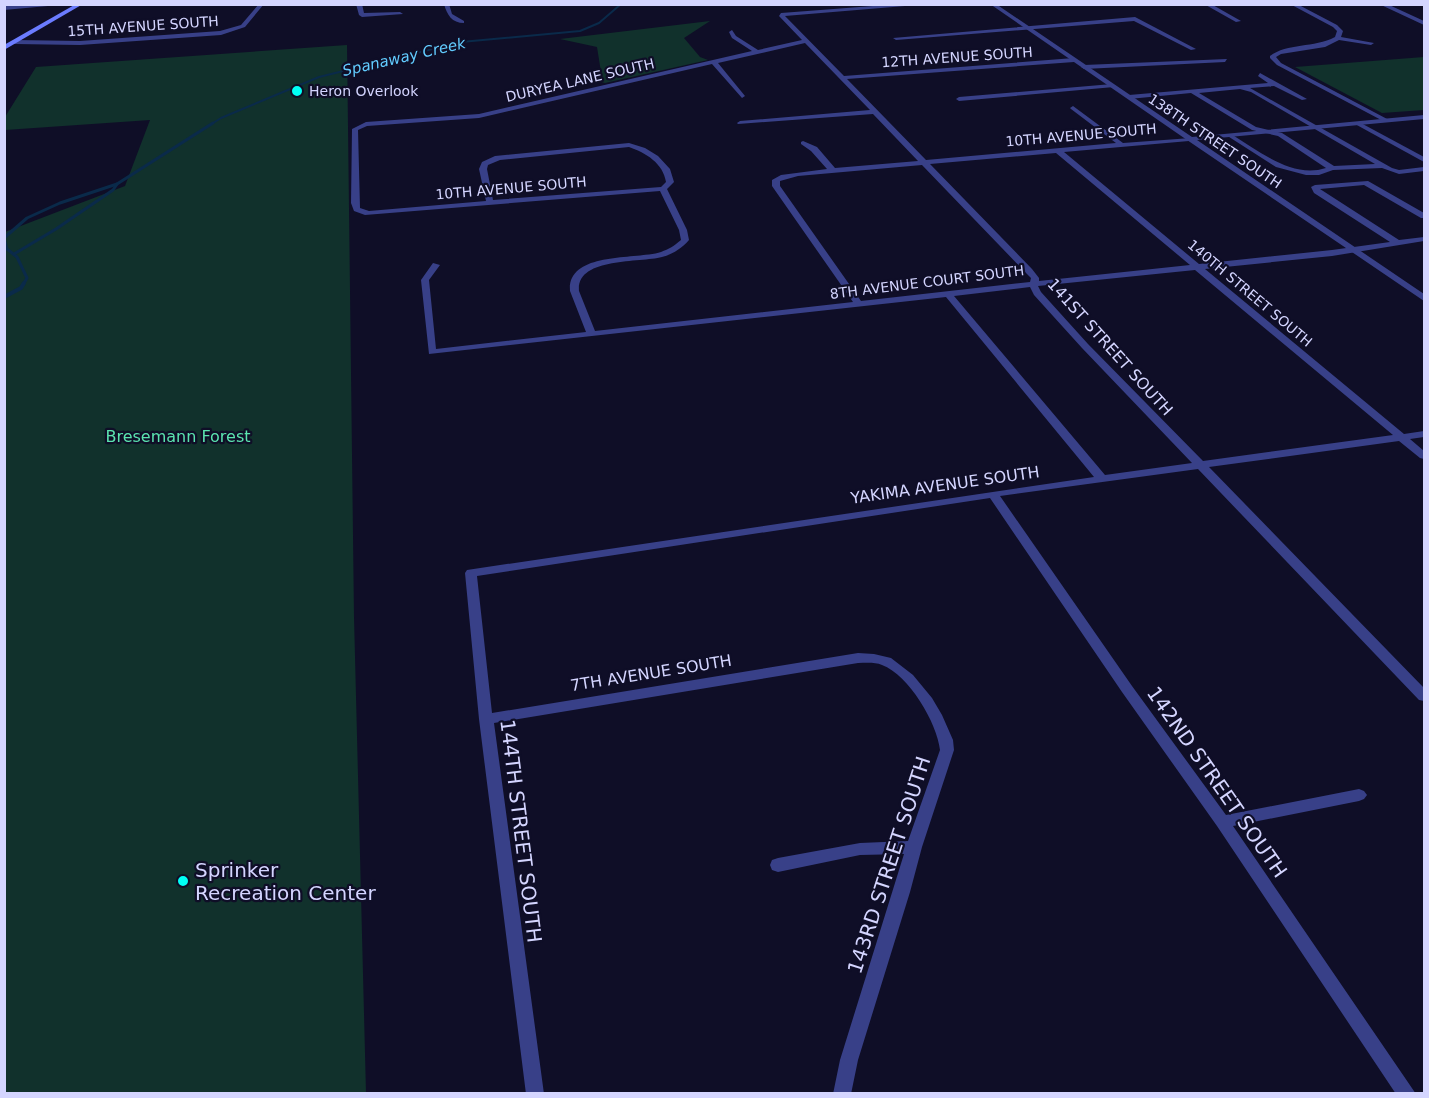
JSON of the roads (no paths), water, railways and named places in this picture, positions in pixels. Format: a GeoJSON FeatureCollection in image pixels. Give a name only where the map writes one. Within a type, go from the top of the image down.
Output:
{"type":"FeatureCollection","features":[{"type":"Feature","properties":{"kind":"main road"},"geometry":{"type":"LineString","coordinates":[[4,48],[81,4]]}},
{"type":"Feature","properties":{"kind":"street"},"geometry":{"type":"LineString","coordinates":[[4,8],[68,4]]}},
{"type":"Feature","properties":{"kind":"street","name":"15TH AVENUE SOUTH"},"geometry":{"type":"LineString","coordinates":[[15,42],[80,43],[221,33],[243,26],[262,4]]}},
{"type":"Feature","properties":{"kind":"street"},"geometry":{"type":"LineString","coordinates":[[358,4],[360,12],[367,15],[399,14]]}},
{"type":"Feature","properties":{"kind":"street"},"geometry":{"type":"LineString","coordinates":[[446,4],[450,15],[462,22]]}},
{"type":"Feature","properties":{"kind":"street","name":"141ST STREET SOUTH"},"geometry":{"type":"LineString","coordinates":[[927,4],[781,15],[1029,271],[1035,278],[1037,294],[1085,346],[1425,696]]}},
{"type":"Feature","properties":{"kind":"street","name":"138TH STREET SOUTH"},"geometry":{"type":"LineString","coordinates":[[992,4],[1425,298]]}},
{"type":"Feature","properties":{"kind":"street"},"geometry":{"type":"LineString","coordinates":[[1206,4],[1238,21]]}},
{"type":"Feature","properties":{"kind":"street"},"geometry":{"type":"LineString","coordinates":[[1292,4],[1335,26],[1340,31],[1339,38]]}},
{"type":"Feature","properties":{"kind":"street"},"geometry":{"type":"LineString","coordinates":[[1381,4],[1425,23]]}},
{"type":"Feature","properties":{"kind":"street"},"geometry":{"type":"LineString","coordinates":[[896,38],[1024,26],[1138,19],[1193,50]]}},
{"type":"Feature","properties":{"kind":"street"},"geometry":{"type":"LineString","coordinates":[[732,32],[734,37],[756,51]]}},
{"type":"Feature","properties":{"kind":"street"},"geometry":{"type":"LineString","coordinates":[[1371,43],[1339,38],[1325,45],[1279,52],[1273,56],[1279,64],[1387,120]]}},
{"type":"Feature","properties":{"kind":"street","name":"DURYEA LANE SOUTH"},"geometry":{"type":"LineString","coordinates":[[362,212],[356,207],[354,172],[355,129],[359,126],[384,122],[479,116],[805,41]]}},
{"type":"Feature","properties":{"kind":"street","name":"12TH AVENUE SOUTH"},"geometry":{"type":"LineString","coordinates":[[842,78],[1074,60]]}},
{"type":"Feature","properties":{"kind":"street"},"geometry":{"type":"LineString","coordinates":[[1084,67],[1225,60]]}},
{"type":"Feature","properties":{"kind":"street"},"geometry":{"type":"LineString","coordinates":[[713,61],[742,96]]}},
{"type":"Feature","properties":{"kind":"street"},"geometry":{"type":"LineString","coordinates":[[1260,75],[1304,99]]}},
{"type":"Feature","properties":{"kind":"street"},"geometry":{"type":"LineString","coordinates":[[1129,97],[1275,84]]}},
{"type":"Feature","properties":{"kind":"street"},"geometry":{"type":"LineString","coordinates":[[959,99],[1112,86]]}},
{"type":"Feature","properties":{"kind":"street"},"geometry":{"type":"LineString","coordinates":[[1243,88],[1253,91],[1387,168],[1399,172],[1425,169]]}},
{"type":"Feature","properties":{"kind":"street"},"geometry":{"type":"LineString","coordinates":[[1193,92],[1254,129],[1280,134],[1332,168]]}},
{"type":"Feature","properties":{"kind":"street"},"geometry":{"type":"LineString","coordinates":[[1073,108],[1122,145]]}},
{"type":"Feature","properties":{"kind":"street"},"geometry":{"type":"LineString","coordinates":[[740,123],[873,112]]}},
{"type":"Feature","properties":{"kind":"street","name":"10TH AVENUE SOUTH"},"geometry":{"type":"LineString","coordinates":[[859,304],[782,196],[775,183],[777,179],[790,175],[1425,117]]}},
{"type":"Feature","properties":{"kind":"street"},"geometry":{"type":"LineString","coordinates":[[1357,123],[1425,160]]}},
{"type":"Feature","properties":{"kind":"street"},"geometry":{"type":"LineString","coordinates":[[1229,135],[1271,163],[1284,168],[1305,172],[1332,168],[1387,168]]}},
{"type":"Feature","properties":{"kind":"street"},"geometry":{"type":"LineString","coordinates":[[803,143],[814,149],[833,171]]}},
{"type":"Feature","properties":{"kind":"street"},"geometry":{"type":"LineString","coordinates":[[490,203],[483,169],[490,161],[507,157],[628,145],[641,149],[662,164],[670,177],[670,182],[663,189],[683,230],[685,240],[680,248],[667,253],[606,262],[589,266],[579,273],[575,291],[592,334]]}},
{"type":"Feature","properties":{"kind":"street","name":"140TH STREET SOUTH"},"geometry":{"type":"LineString","coordinates":[[1058,151],[1425,456]]}},
{"type":"Feature","properties":{"kind":"street"},"geometry":{"type":"LineString","coordinates":[[1398,243],[1317,191],[1316,188],[1365,183],[1425,216]]}},
{"type":"Feature","properties":{"kind":"street","name":"10TH AVENUE SOUTH"},"geometry":{"type":"LineString","coordinates":[[362,212],[378,214],[663,189]]}},
{"type":"Feature","properties":{"kind":"street","name":"8TH AVENUE COURT SOUTH"},"geometry":{"type":"LineString","coordinates":[[436,265],[425,280],[432,352],[1332,253],[1425,239]]}},
{"type":"Feature","properties":{"kind":"street"},"geometry":{"type":"LineString","coordinates":[[948,294],[1103,480]]}},
{"type":"Feature","properties":{"kind":"street","name":"YAKIMA AVENUE SOUTH"},"geometry":{"type":"LineString","coordinates":[[471,573],[485,569],[993,494],[1425,434]]}},
{"type":"Feature","properties":{"kind":"street","name":"142ND STREET SOUTH"},"geometry":{"type":"LineString","coordinates":[[993,494],[1222,822],[1407,1094]]}},
{"type":"Feature","properties":{"kind":"street","name":"144TH STREET SOUTH"},"geometry":{"type":"LineString","coordinates":[[471,573],[486,719],[535,1094]]}},
{"type":"Feature","properties":{"kind":"street","name":"143RD STREET SOUTH"},"geometry":{"type":"LineString","coordinates":[[822,663],[865,658],[890,663],[909,680],[943,727],[948,740],[947,750],[914,847],[849,1060],[842,1094]]}},
{"type":"Feature","properties":{"kind":"street","name":"7TH AVENUE SOUTH"},"geometry":{"type":"LineString","coordinates":[[486,719],[822,663]]}},
{"type":"Feature","properties":{"kind":"street"},"geometry":{"type":"LineString","coordinates":[[1222,822],[1359,795]]}},
{"type":"Feature","properties":{"kind":"street"},"geometry":{"type":"LineString","coordinates":[[778,865],[860,849],[914,847]]}},
{"type":"Feature","properties":{"kind":"waterway","name":"Spanaway Creek"},"geometry":{"type":"LineString","coordinates":[[210,125],[221,118],[319,77],[461,42],[580,31],[599,23],[621,4]]}},
{"type":"Feature","properties":{"kind":"waterway","name":"Spanaway Creek"},"geometry":{"type":"LineString","coordinates":[[117,184],[213,123]]}},
{"type":"Feature","properties":{"kind":"waterway"},"geometry":{"type":"LineString","coordinates":[[14,254],[56,229],[113,190],[117,184]]}},
{"type":"Feature","properties":{"kind":"waterway","name":"Spanaway Creek"},"geometry":{"type":"LineString","coordinates":[[23,285],[27,278],[17,257],[7,249],[4,238],[27,218],[60,203],[117,184]]}},
{"type":"Feature","properties":{"kind":"waterway","name":"Spanaway Creek"},"geometry":{"type":"LineString","coordinates":[[4,297],[21,288],[24,283]]}},
{"type":"Feature","properties":{"kind":"place","name":"Heron Overlook"},"geometry":{"type":"Point","coordinates":[297,91]}},
{"type":"Feature","properties":{"kind":"place","name":"Sprinker Recreation Center"},"geometry":{"type":"Point","coordinates":[183,881]}},
{"type":"Feature","properties":{"kind":"park label","name":"Bresemann Forest"},"geometry":{"type":"Point","coordinates":[178,436]}}]}
